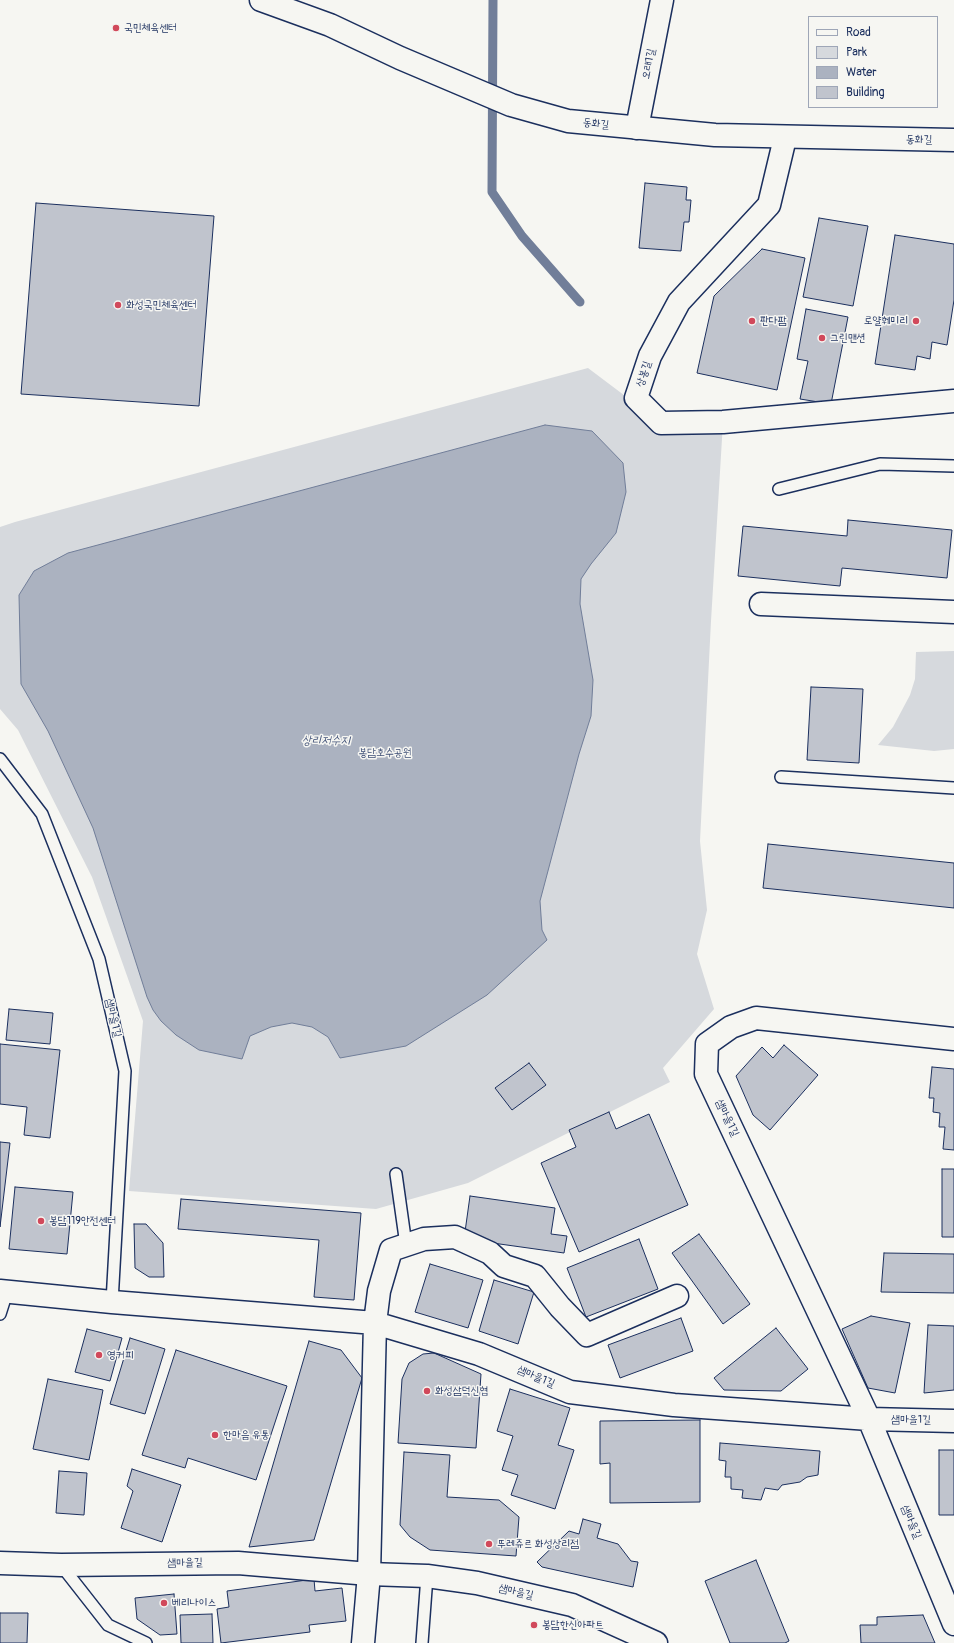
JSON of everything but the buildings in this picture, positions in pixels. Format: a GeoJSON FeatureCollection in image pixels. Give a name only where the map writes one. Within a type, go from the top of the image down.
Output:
{"type":"FeatureCollection","features":[{"type":"Feature","properties":{"kind":"street","name":"동화길"},"geometry":{"type":"LineString","coordinates":[[261,0],[330,25],[400,58],[512,105],[568,121],[714,135],[785,138],[954,140]]}},
{"type":"Feature","properties":{"kind":"street","name":"오래1길"},"geometry":{"type":"LineString","coordinates":[[637,128],[662,0]]}},
{"type":"Feature","properties":{"kind":"street","name":"상봉길"},"geometry":{"type":"LineString","coordinates":[[785,138],[769,205],[679,302],[650,356],[636,398],[661,423],[723,422],[954,402]]}},
{"type":"Feature","properties":{"kind":"street"},"geometry":{"type":"LineString","coordinates":[[761,604],[954,612]]}},
{"type":"Feature","properties":{"kind":"street","name":"샘마을1길"},"geometry":{"type":"LineString","coordinates":[[869,1419],[706,1074],[708,1044],[731,1027],[756,1018],[954,1038]]}},
{"type":"Feature","properties":{"kind":"street"},"geometry":{"type":"LineString","coordinates":[[363,1643],[369,1574],[376,1323],[379,1291],[391,1250],[424,1239],[455,1237],[490,1253],[504,1266],[535,1276],[560,1307],[587,1335],[677,1296]]}},
{"type":"Feature","properties":{"kind":"street","name":"샘마을1길"},"geometry":{"type":"LineString","coordinates":[[3,1291],[112,1302],[376,1323],[479,1354],[570,1392],[674,1405],[869,1419],[954,1421]]}},
{"type":"Feature","properties":{"kind":"street","name":"샘마을길"},"geometry":{"type":"LineString","coordinates":[[869,1419],[954,1624]]}},
{"type":"Feature","properties":{"kind":"street","name":"샘마을길"},"geometry":{"type":"LineString","coordinates":[[0,1563],[61,1565],[238,1563],[369,1574],[427,1576],[476,1583],[572,1605],[656,1643]]}},
{"type":"Feature","properties":{"kind":"lane"},"geometry":{"type":"LineString","coordinates":[[779,489],[880,464],[954,466]]}},
{"type":"Feature","properties":{"kind":"lane","name":"샘마을1길"},"geometry":{"type":"LineString","coordinates":[[0,759],[42,814],[99,959],[125,1071],[112,1302]]}},
{"type":"Feature","properties":{"kind":"lane"},"geometry":{"type":"LineString","coordinates":[[781,777],[954,788]]}},
{"type":"Feature","properties":{"kind":"lane"},"geometry":{"type":"LineString","coordinates":[[396,1174],[406,1245]]}},
{"type":"Feature","properties":{"kind":"lane","name":"샘마을1길"},"geometry":{"type":"LineString","coordinates":[[0,1314],[3,1291]]}},
{"type":"Feature","properties":{"kind":"lane"},"geometry":{"type":"LineString","coordinates":[[61,1565],[108,1624],[146,1643]]}},
{"type":"Feature","properties":{"kind":"lane"},"geometry":{"type":"LineString","coordinates":[[422,1643],[427,1576]]}},
{"type":"Feature","properties":{"kind":"green space","name":"봉담호수공원"},"geometry":{"type":"Polygon","coordinates":[[[588,368],[661,423],[723,422],[700,841],[707,910],[697,954],[714,1009],[663,1068],[670,1082],[468,1183],[376,1209],[129,1191],[143,1021],[92,877],[18,730],[0,709],[0,527],[588,368]]]}},
{"type":"Feature","properties":{"kind":"green space"},"geometry":{"type":"Polygon","coordinates":[[[954,651],[954,749],[934,751],[878,745],[893,727],[910,695],[915,679],[916,652],[954,651]]]}},
{"type":"Feature","properties":{"kind":"water","name":"상리저수지"},"geometry":{"type":"Polygon","coordinates":[[[545,425],[592,431],[623,463],[626,492],[616,533],[581,579],[580,604],[593,680],[591,716],[579,754],[540,901],[542,930],[547,940],[487,995],[406,1046],[340,1058],[328,1037],[312,1027],[292,1023],[271,1027],[250,1036],[242,1059],[199,1050],[176,1035],[161,1021],[153,1010],[147,997],[93,828],[48,731],[21,684],[19,595],[34,571],[68,553],[545,425]]]}},
{"type":"Feature","properties":{"kind":"waterway"},"geometry":{"type":"LineString","coordinates":[[493,0],[492,192],[522,236],[580,302]]}},
{"type":"Feature","properties":{"kind":"place","name":"국민체육센터"},"geometry":{"type":"Point","coordinates":[116,28]}},
{"type":"Feature","properties":{"kind":"place","name":"화성국민체육센터"},"geometry":{"type":"Point","coordinates":[118,305]}},
{"type":"Feature","properties":{"kind":"place","name":"판다팜"},"geometry":{"type":"Point","coordinates":[752,321]}},
{"type":"Feature","properties":{"kind":"place","name":"로얄훼미리"},"geometry":{"type":"Point","coordinates":[916,321]}},
{"type":"Feature","properties":{"kind":"place","name":"그린맨션"},"geometry":{"type":"Point","coordinates":[822,338]}},
{"type":"Feature","properties":{"kind":"place","name":"봉담119안전센터"},"geometry":{"type":"Point","coordinates":[41,1221]}},
{"type":"Feature","properties":{"kind":"place","name":"영커피"},"geometry":{"type":"Point","coordinates":[99,1355]}},
{"type":"Feature","properties":{"kind":"place","name":"화성삼덕신협"},"geometry":{"type":"Point","coordinates":[427,1391]}},
{"type":"Feature","properties":{"kind":"place","name":"한마음 유통"},"geometry":{"type":"Point","coordinates":[215,1435]}},
{"type":"Feature","properties":{"kind":"place","name":"뚜레쥬르 화성상리점"},"geometry":{"type":"Point","coordinates":[489,1544]}},
{"type":"Feature","properties":{"kind":"place","name":"베리나이스"},"geometry":{"type":"Point","coordinates":[164,1603]}},
{"type":"Feature","properties":{"kind":"place","name":"봉담한신아파트"},"geometry":{"type":"Point","coordinates":[534,1625]}}]}
